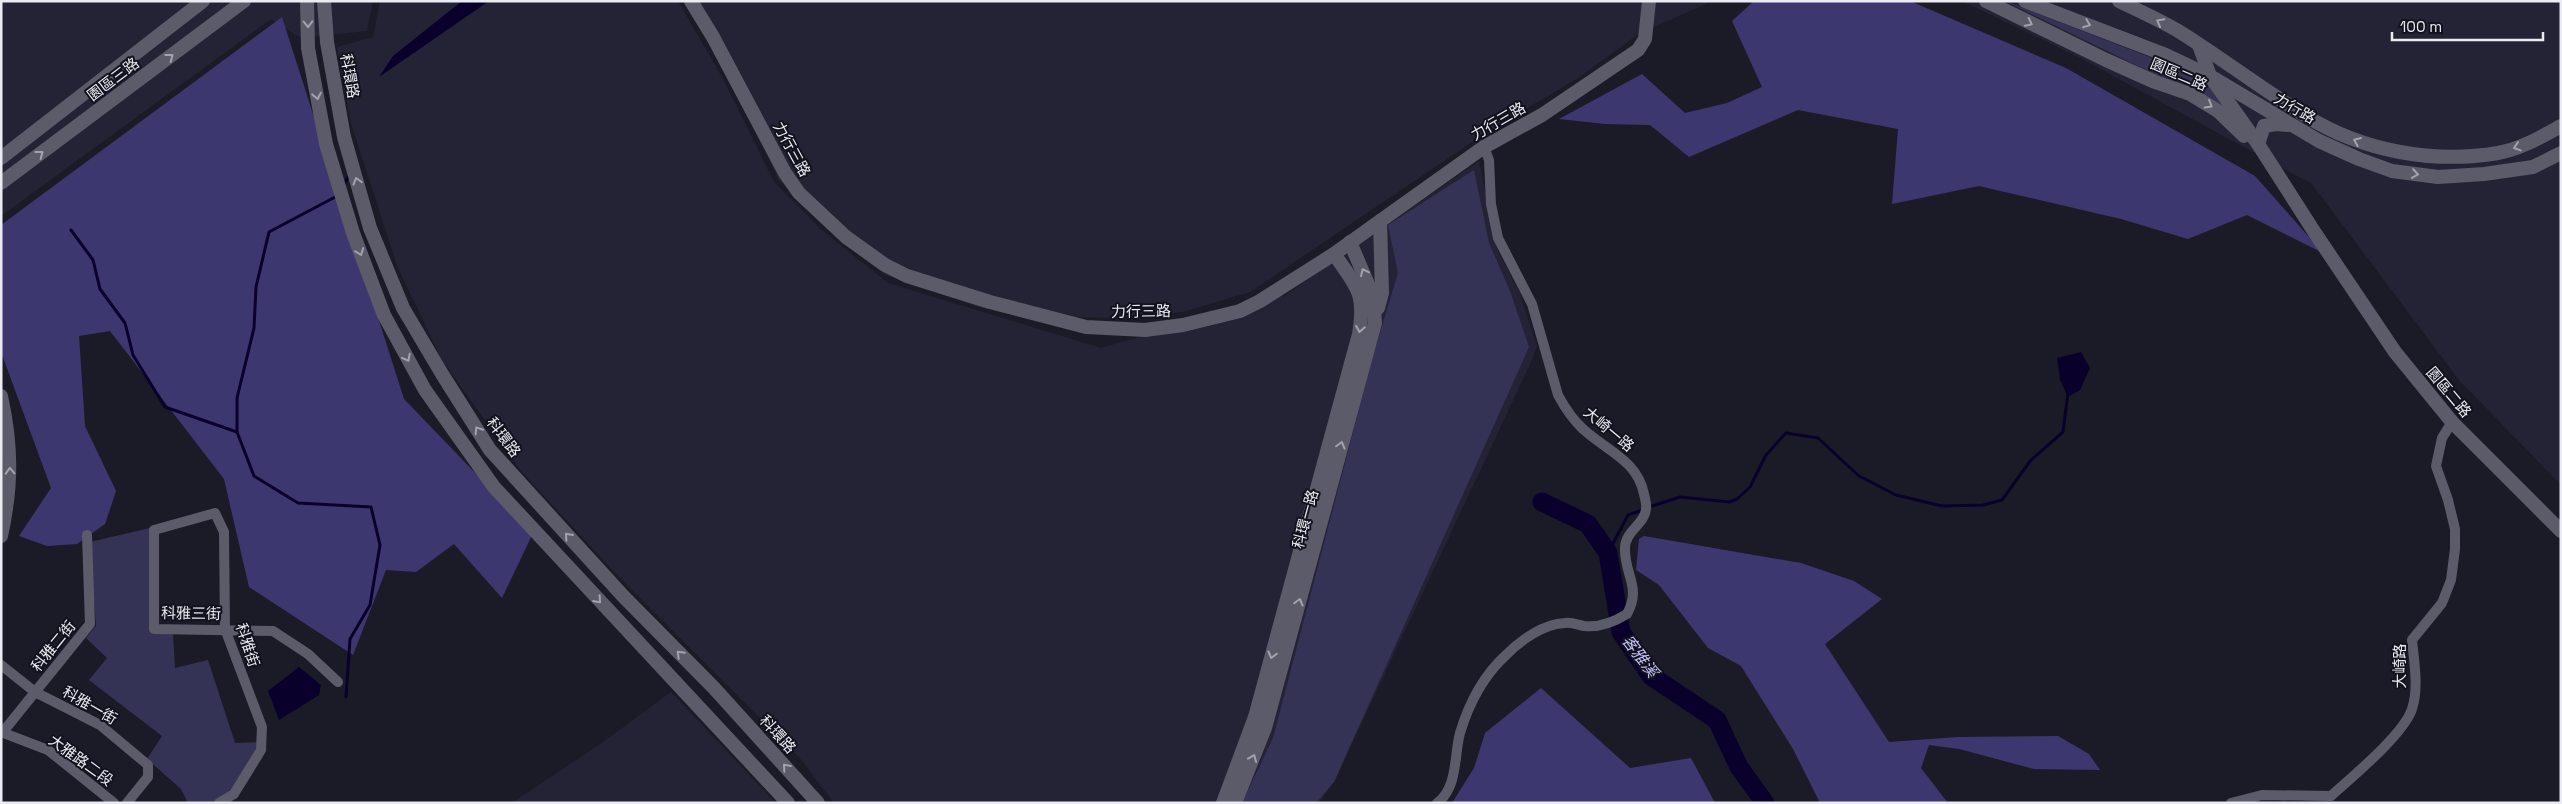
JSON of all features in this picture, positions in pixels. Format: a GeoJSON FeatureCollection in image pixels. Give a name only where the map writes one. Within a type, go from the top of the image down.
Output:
{"type":"FeatureCollection","features":[{"type":"Feature","properties":{"kind":"street","name":"園區三路"},"geometry":{"type":"LineString","coordinates":[[1,158],[204,1]]}},
{"type":"Feature","properties":{"kind":"street","name":"園區三路"},"geometry":{"type":"LineString","coordinates":[[1,183],[244,1]]}},
{"type":"Feature","properties":{"kind":"street"},"geometry":{"type":"LineString","coordinates":[[307,1],[308,48],[326,144],[353,233],[384,315],[425,390],[494,487],[788,803]]}},
{"type":"Feature","properties":{"kind":"street","name":"科環路"},"geometry":{"type":"LineString","coordinates":[[324,1],[327,42],[344,137],[370,228],[403,308],[490,450],[623,596],[714,688],[818,803]]}},
{"type":"Feature","properties":{"kind":"street","name":"力行三路"},"geometry":{"type":"LineString","coordinates":[[691,1],[785,173],[799,193],[853,242],[885,265],[907,276],[990,302],[1086,327],[1145,330],[1183,326],[1240,311],[1334,254],[1484,147],[1542,114],[1638,50],[1645,39],[1649,1]]}},
{"type":"Feature","properties":{"kind":"street","name":"園區二路"},"geometry":{"type":"LineString","coordinates":[[1986,1],[2106,60],[2155,82],[2190,94],[2218,111],[2259,152],[2395,352],[2452,422],[2561,531]]}},
{"type":"Feature","properties":{"kind":"street","name":"力行路"},"geometry":{"type":"LineString","coordinates":[[2025,1],[2166,55],[2210,76],[2289,125],[2359,159],[2392,171],[2438,177],[2484,174],[2532,167],[2561,153]]}},
{"type":"Feature","properties":{"kind":"street","name":"力行路"},"geometry":{"type":"LineString","coordinates":[[2119,1],[2179,32],[2307,117],[2367,145],[2410,154],[2454,156],[2499,153],[2532,142],[2561,126]]}},
{"type":"Feature","properties":{"kind":"street","name":"園區二路"},"geometry":{"type":"LineString","coordinates":[[2199,45],[2210,76],[2258,144],[2315,234]]}},
{"type":"Feature","properties":{"kind":"street"},"geometry":{"type":"LineString","coordinates":[[2258,144],[2264,126],[2276,124],[2289,125]]}},
{"type":"Feature","properties":{"kind":"street","name":"大崎一路"},"geometry":{"type":"LineString","coordinates":[[1437,803],[1446,797],[1451,783],[1460,734],[1476,691],[1505,655],[1529,637],[1549,626],[1567,622],[1588,626],[1612,623],[1627,614],[1635,593],[1625,545],[1633,529],[1645,516],[1647,507],[1641,481],[1624,459],[1578,424],[1565,408],[1558,395],[1532,304],[1498,238],[1491,204],[1489,160],[1484,147]]}},
{"type":"Feature","properties":{"kind":"street"},"geometry":{"type":"LineString","coordinates":[[1376,316],[1382,293],[1380,221]]}},
{"type":"Feature","properties":{"kind":"street","name":"科環一路"},"geometry":{"type":"LineString","coordinates":[[1235,803],[1265,728],[1376,316],[1367,278],[1350,242]]}},
{"type":"Feature","properties":{"kind":"street","name":"科環一路"},"geometry":{"type":"LineString","coordinates":[[1223,803],[1256,717],[1359,334],[1363,310],[1361,297],[1334,254]]}},
{"type":"Feature","properties":{"kind":"street"},"geometry":{"type":"LineString","coordinates":[[1,396],[9,437],[11,480],[1,536]]}},
{"type":"Feature","properties":{"kind":"street","name":"大崎路"},"geometry":{"type":"LineString","coordinates":[[2231,803],[2262,795],[2331,796],[2358,772],[2404,723],[2412,709],[2414,690],[2412,640],[2442,603],[2451,580],[2455,549],[2455,529],[2448,500],[2436,466],[2442,438],[2452,422]]}},
{"type":"Feature","properties":{"kind":"street","name":"科雅街"},"geometry":{"type":"LineString","coordinates":[[154,530],[216,512],[224,532],[225,629],[262,726],[261,750],[234,794],[219,803]]}},
{"type":"Feature","properties":{"kind":"street","name":"科雅三街"},"geometry":{"type":"LineString","coordinates":[[154,530],[154,629],[273,631],[308,654],[338,682]]}},
{"type":"Feature","properties":{"kind":"street","name":"科雅二街"},"geometry":{"type":"LineString","coordinates":[[2,732],[90,624],[87,535]]}},
{"type":"Feature","properties":{"kind":"street","name":"科雅一街"},"geometry":{"type":"LineString","coordinates":[[1,665],[35,692],[100,725],[148,765],[148,777],[126,803]]}},
{"type":"Feature","properties":{"kind":"street","name":"大雅路二段"},"geometry":{"type":"LineString","coordinates":[[2,732],[48,750],[114,803]]}},
{"type":"Feature","properties":{"kind":"shaded area"},"geometry":{"type":"Polygon","coordinates":[[[1,1],[373,1],[367,31],[301,38],[271,19],[1,216],[1,1]]]}},
{"type":"Feature","properties":{"kind":"shaded area"},"geometry":{"type":"Polygon","coordinates":[[[380,1],[678,1],[723,79],[774,182],[823,231],[888,283],[1101,348],[1286,295],[1479,161],[1497,249],[1519,292],[1537,346],[1334,782],[1319,803],[834,803],[799,757],[619,577],[521,471],[442,360],[398,268],[351,124],[337,47],[373,37],[380,1]]]}},
{"type":"Feature","properties":{"kind":"shaded area"},"geometry":{"type":"Polygon","coordinates":[[[462,1],[489,1],[379,77],[393,56],[462,1]]]}},
{"type":"Feature","properties":{"kind":"shaded area"},"geometry":{"type":"Polygon","coordinates":[[[686,1],[1713,1],[1640,33],[1578,78],[1487,132],[1250,292],[1183,312],[1112,318],[1028,316],[978,307],[885,275],[828,230],[778,179],[761,140],[686,1]]]}},
{"type":"Feature","properties":{"kind":"shaded area"},"geometry":{"type":"Polygon","coordinates":[[[1754,1],[1910,1],[2066,68],[2255,176],[2323,253],[2247,215],[2188,239],[2121,219],[1979,186],[1892,204],[1898,129],[1798,110],[1689,157],[1650,125],[1605,124],[1559,119],[1642,74],[1685,113],[1727,103],[1762,87],[1732,21],[1754,1]]]}},
{"type":"Feature","properties":{"kind":"shaded area"},"geometry":{"type":"Polygon","coordinates":[[[1962,1],[2561,1],[2561,485],[2459,380],[2312,184],[2082,59],[1962,1]]]}},
{"type":"Feature","properties":{"kind":"shaded area"},"geometry":{"type":"Polygon","coordinates":[[[2005,1],[2206,79],[2230,111],[2005,1]]]}},
{"type":"Feature","properties":{"kind":"shaded area"},"geometry":{"type":"Polygon","coordinates":[[[282,17],[404,399],[533,533],[502,598],[454,544],[416,572],[386,570],[353,655],[249,587],[224,479],[110,331],[79,336],[85,426],[116,491],[105,524],[77,544],[47,546],[19,536],[51,488],[1,352],[1,225],[282,17]]]}},
{"type":"Feature","properties":{"kind":"shaded area"},"geometry":{"type":"Polygon","coordinates":[[[1474,170],[1489,243],[1510,291],[1529,347],[1334,782],[1316,803],[1242,803],[1273,738],[1373,356],[1398,273],[1388,225],[1474,170]]]}},
{"type":"Feature","properties":{"kind":"shaded area"},"geometry":{"type":"Polygon","coordinates":[[[2081,352],[2090,368],[2080,390],[2068,397],[2060,380],[2057,358],[2081,352]]]}},
{"type":"Feature","properties":{"kind":"shaded area"},"geometry":{"type":"Polygon","coordinates":[[[150,528],[151,633],[173,632],[175,668],[208,660],[235,743],[259,742],[234,790],[211,803],[188,803],[181,789],[147,759],[162,736],[89,680],[107,658],[86,638],[96,626],[90,542],[150,528]]]}},
{"type":"Feature","properties":{"kind":"shaded area"},"geometry":{"type":"Polygon","coordinates":[[[1644,536],[1801,563],[1854,581],[1882,599],[1825,644],[1889,742],[1958,737],[2058,736],[2089,754],[2100,770],[2034,769],[1959,749],[1929,745],[1921,768],[1948,803],[1820,803],[1793,749],[1741,666],[1708,648],[1659,585],[1636,570],[1639,539],[1644,536]]]}},
{"type":"Feature","properties":{"kind":"shaded area"},"geometry":{"type":"Polygon","coordinates":[[[299,667],[321,685],[319,695],[279,720],[268,691],[299,667]]]}},
{"type":"Feature","properties":{"kind":"shaded area"},"geometry":{"type":"Polygon","coordinates":[[[1541,688],[1630,768],[1691,758],[1715,803],[1452,803],[1474,768],[1485,733],[1541,688]]]}},
{"type":"Feature","properties":{"kind":"shaded area"},"geometry":{"type":"Polygon","coordinates":[[[671,692],[776,803],[512,803],[599,745],[671,692]]]}},
{"type":"Feature","properties":{"kind":"waterway"},"geometry":{"type":"LineString","coordinates":[[343,186],[350,174]]}},
{"type":"Feature","properties":{"kind":"waterway"},"geometry":{"type":"LineString","coordinates":[[337,196],[269,232],[256,287],[254,328],[237,398],[237,432],[254,476],[298,503],[371,507],[380,545],[370,605],[350,639],[346,697]]}},
{"type":"Feature","properties":{"kind":"waterway"},"geometry":{"type":"LineString","coordinates":[[71,230],[93,260],[100,289],[125,323],[133,355],[165,407],[237,432]]}},
{"type":"Feature","properties":{"kind":"waterway"},"geometry":{"type":"LineString","coordinates":[[1649,507],[1680,497],[1729,502],[1737,499],[1750,487],[1766,455],[1786,433],[1818,438],[1859,476],[1896,495],[1942,506],[1983,505],[2002,500],[2031,460],[2063,432],[2068,393]]}},
{"type":"Feature","properties":{"kind":"waterway","name":"客雅溪"},"geometry":{"type":"LineString","coordinates":[[1542,502],[1588,524],[1608,553],[1621,632],[1651,676],[1717,720],[1739,767],[1765,803]]}},
{"type":"Feature","properties":{"kind":"waterway"},"geometry":{"type":"LineString","coordinates":[[1608,553],[1628,515],[1643,510]]}}]}
